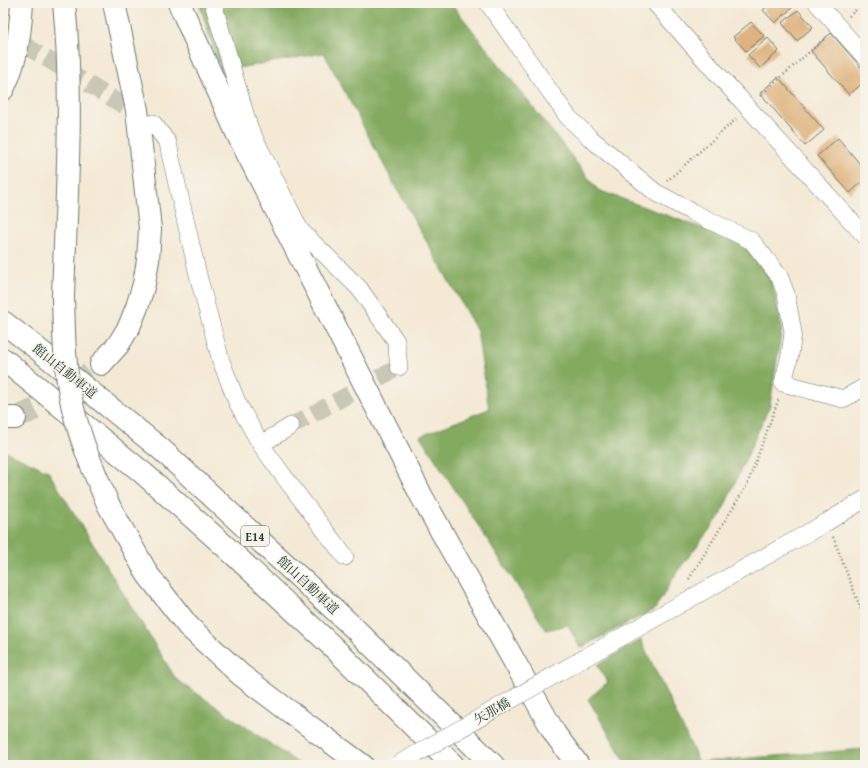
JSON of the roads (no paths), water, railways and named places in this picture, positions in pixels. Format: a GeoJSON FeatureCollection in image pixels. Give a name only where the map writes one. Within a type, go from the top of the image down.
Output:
{"type":"FeatureCollection","features":[{"type":"Feature","properties":{"kind":"highway"},"geometry":{"type":"LineString","coordinates":[[3,89],[15,57],[20,30],[22,3]]}},
{"type":"Feature","properties":{"kind":"highway"},"geometry":{"type":"LineString","coordinates":[[64,3],[69,99],[68,175],[63,297],[64,346],[70,394],[79,432],[94,472],[109,506],[148,575],[188,626],[241,675],[362,765]]}},
{"type":"Feature","properties":{"kind":"highway"},"geometry":{"type":"LineString","coordinates":[[101,364],[122,339],[129,327],[137,307],[144,284],[148,260],[150,229],[137,110],[114,3]]}},
{"type":"Feature","properties":{"kind":"highway"},"geometry":{"type":"LineString","coordinates":[[179,3],[237,133],[422,497],[555,734],[578,765]]}},
{"type":"Feature","properties":{"kind":"highway","name":"館山自動車道"},"geometry":{"type":"LineString","coordinates":[[3,322],[162,450],[353,627],[493,765]]}},
{"type":"Feature","properties":{"kind":"highway","name":"E14"},"geometry":{"type":"LineString","coordinates":[[3,359],[143,473],[227,548],[333,647],[452,765]]}},
{"type":"Feature","properties":{"kind":"street"},"geometry":{"type":"LineString","coordinates":[[213,3],[249,127],[300,230],[358,288],[396,342],[399,367]]}},
{"type":"Feature","properties":{"kind":"street"},"geometry":{"type":"LineString","coordinates":[[488,3],[568,117],[589,137],[655,192],[752,241],[773,268],[780,278],[786,294],[793,332],[790,355],[783,383],[843,399],[865,387]]}},
{"type":"Feature","properties":{"kind":"street"},"geometry":{"type":"LineString","coordinates":[[655,3],[727,85],[865,236]]}},
{"type":"Feature","properties":{"kind":"street"},"geometry":{"type":"LineString","coordinates":[[817,3],[865,57]]}},
{"type":"Feature","properties":{"kind":"street"},"geometry":{"type":"LineString","coordinates":[[153,123],[168,143],[199,279],[221,361],[237,402],[261,444],[345,557]]}},
{"type":"Feature","properties":{"kind":"street"},"geometry":{"type":"LineString","coordinates":[[261,444],[291,426]]}},
{"type":"Feature","properties":{"kind":"street","name":"矢那橋"},"geometry":{"type":"LineString","coordinates":[[397,765],[827,522],[865,499]]}},
{"type":"Feature","properties":{"kind":"tunnel"},"geometry":{"type":"LineString","coordinates":[[3,32],[144,118]]}},
{"type":"Feature","properties":{"kind":"tunnel"},"geometry":{"type":"LineString","coordinates":[[15,418],[56,400],[101,364]]}},
{"type":"Feature","properties":{"kind":"tunnel"},"geometry":{"type":"LineString","coordinates":[[291,426],[399,367]]}}]}
